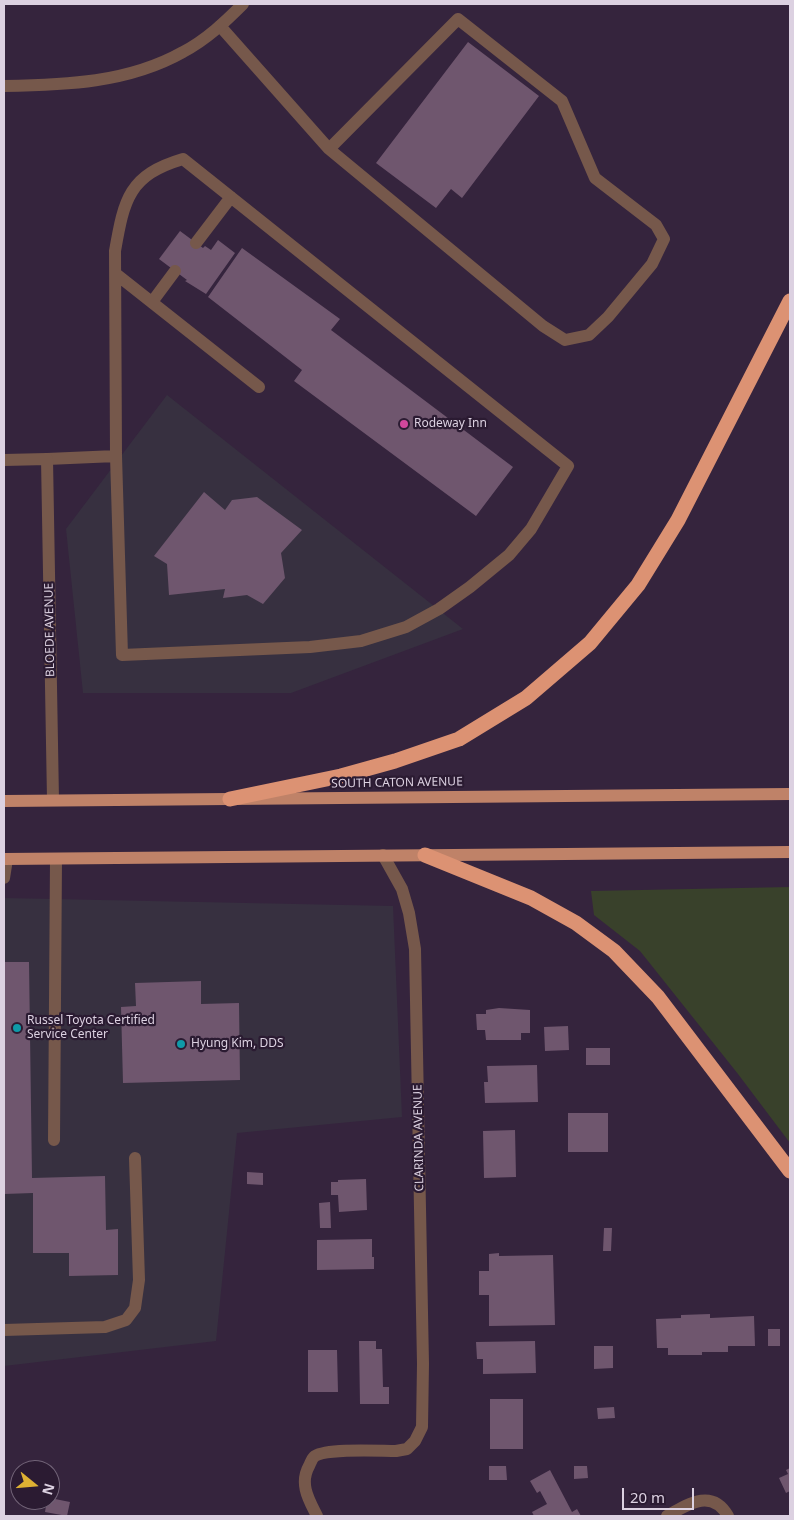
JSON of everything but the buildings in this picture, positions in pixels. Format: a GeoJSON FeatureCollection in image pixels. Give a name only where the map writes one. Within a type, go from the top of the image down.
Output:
{"type":"FeatureCollection","features":[{"type":"Feature","properties":{"kind":"highway"},"geometry":{"type":"LineString","coordinates":[[230,798],[341,776],[395,761],[458,739],[526,698],[590,643],[638,585],[678,520],[790,301]]}},
{"type":"Feature","properties":{"kind":"highway"},"geometry":{"type":"LineString","coordinates":[[425,855],[531,898],[576,923],[614,951],[658,997],[790,1171]]}},
{"type":"Feature","properties":{"kind":"main road","name":"SOUTH CATON AVENUE"},"geometry":{"type":"LineString","coordinates":[[4,801],[790,794]]}},
{"type":"Feature","properties":{"kind":"main road"},"geometry":{"type":"LineString","coordinates":[[5,859],[790,852]]}},
{"type":"Feature","properties":{"kind":"street"},"geometry":{"type":"LineString","coordinates":[[4,86],[58,85],[110,79],[146,68],[183,52],[220,26],[243,4]]}},
{"type":"Feature","properties":{"kind":"street"},"geometry":{"type":"LineString","coordinates":[[220,26],[329,148],[544,326],[565,340],[589,335],[608,317],[652,264],[664,239],[656,225],[595,178],[562,101],[458,19],[329,148]]}},
{"type":"Feature","properties":{"kind":"street"},"geometry":{"type":"LineString","coordinates":[[183,159],[232,197],[568,466],[531,529],[509,555],[470,587],[439,609],[406,627],[361,641],[310,647],[122,655],[116,456],[115,252],[120,225],[127,200],[135,187],[150,172],[165,164],[183,159]]}},
{"type":"Feature","properties":{"kind":"street"},"geometry":{"type":"LineString","coordinates":[[196,243],[232,197]]}},
{"type":"Feature","properties":{"kind":"street"},"geometry":{"type":"LineString","coordinates":[[152,302],[175,271]]}},
{"type":"Feature","properties":{"kind":"street"},"geometry":{"type":"LineString","coordinates":[[116,274],[259,386]]}},
{"type":"Feature","properties":{"kind":"street"},"geometry":{"type":"LineString","coordinates":[[4,460],[116,456]]}},
{"type":"Feature","properties":{"kind":"street","name":"BLOEDE AVENUE"},"geometry":{"type":"LineString","coordinates":[[46,459],[52,800]]}},
{"type":"Feature","properties":{"kind":"street","name":"CLARINDA AVENUE"},"geometry":{"type":"LineString","coordinates":[[317,1516],[308,1500],[304,1487],[306,1472],[314,1457],[325,1453],[407,1449],[415,1441],[422,1427],[424,1364],[415,949],[409,913],[402,889],[383,855]]}},
{"type":"Feature","properties":{"kind":"street"},"geometry":{"type":"LineString","coordinates":[[4,878],[5,859]]}},
{"type":"Feature","properties":{"kind":"street"},"geometry":{"type":"LineString","coordinates":[[54,1140],[56,859]]}},
{"type":"Feature","properties":{"kind":"street"},"geometry":{"type":"LineString","coordinates":[[4,1330],[105,1326],[126,1320],[135,1308],[140,1280],[135,1158]]}},
{"type":"Feature","properties":{"kind":"street"},"geometry":{"type":"LineString","coordinates":[[666,1516],[687,1505],[708,1500],[719,1504],[728,1516]]}},
{"type":"Feature","properties":{"kind":"shaded area"},"geometry":{"type":"Polygon","coordinates":[[[167,395],[463,629],[291,693],[83,693],[66,529],[167,395]]]}},
{"type":"Feature","properties":{"kind":"shaded area"},"geometry":{"type":"Polygon","coordinates":[[[4,898],[393,906],[402,1117],[237,1133],[216,1341],[4,1366],[4,898]]]}},
{"type":"Feature","properties":{"kind":"green space"},"geometry":{"type":"Polygon","coordinates":[[[790,887],[790,1143],[738,1074],[640,951],[594,915],[591,891],[790,887]]]}},
{"type":"Feature","properties":{"kind":"place","name":"Rodeway Inn"},"geometry":{"type":"Point","coordinates":[404,424]}},
{"type":"Feature","properties":{"kind":"place","name":"Russel Toyota Certified Service Center"},"geometry":{"type":"Point","coordinates":[17,1028]}},
{"type":"Feature","properties":{"kind":"place","name":"Hyung Kim, DDS"},"geometry":{"type":"Point","coordinates":[181,1044]}}]}
